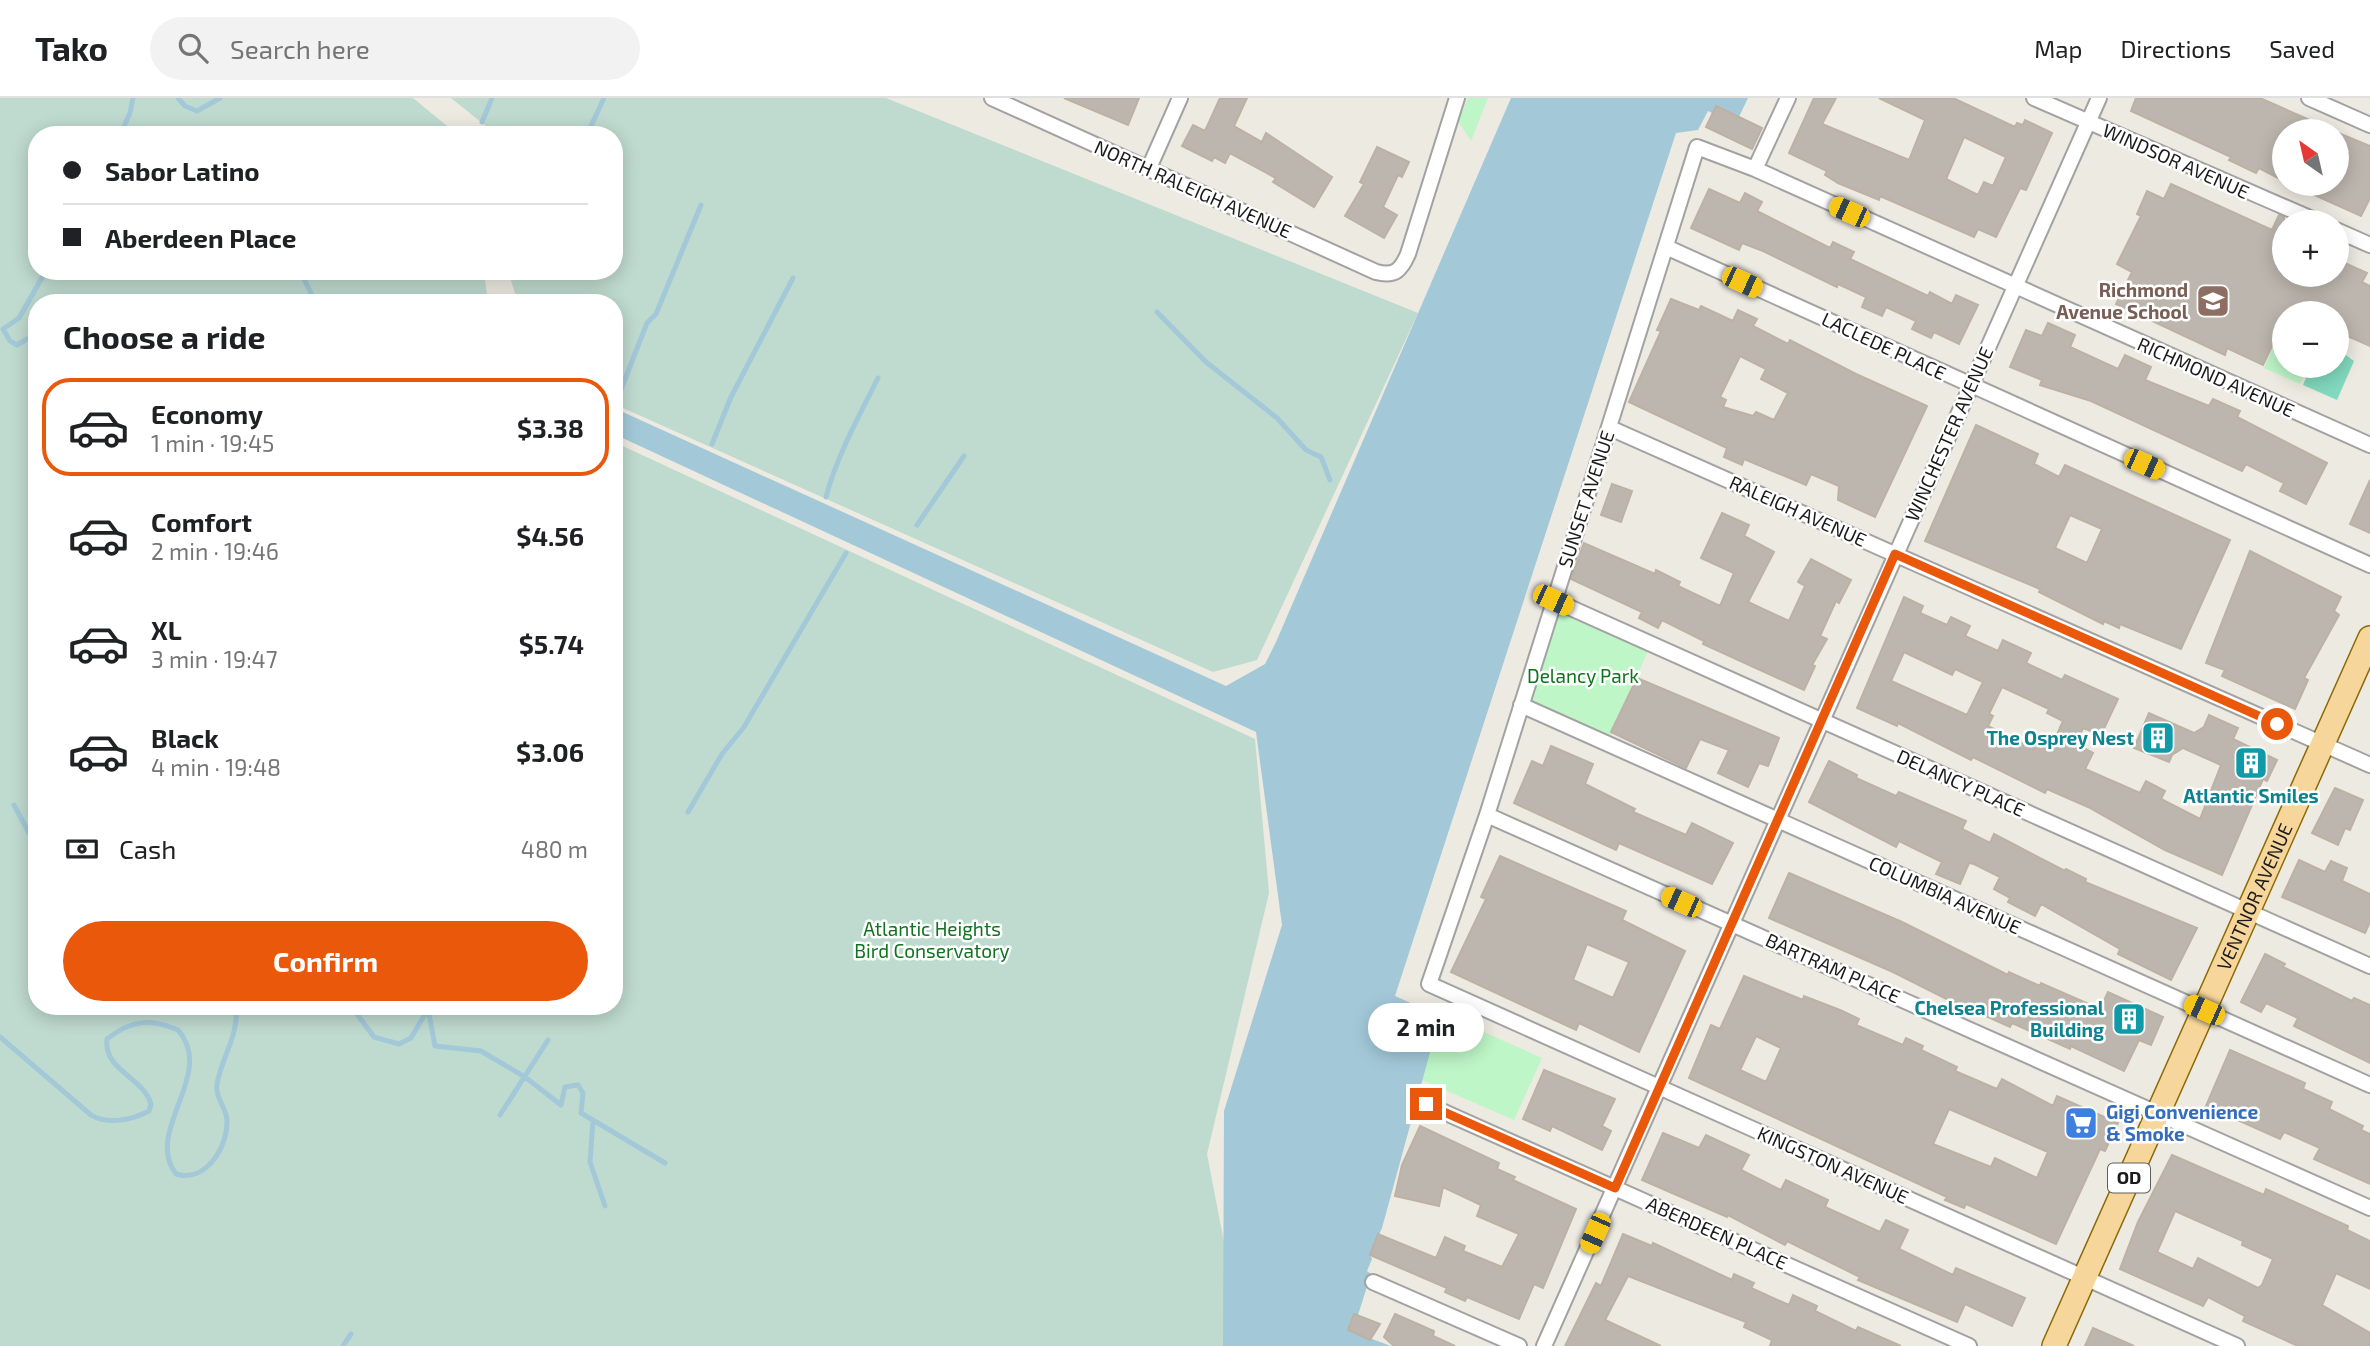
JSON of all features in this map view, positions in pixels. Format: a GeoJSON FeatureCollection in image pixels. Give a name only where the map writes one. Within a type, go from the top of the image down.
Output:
{"type":"FeatureCollection","features":[{"type":"Feature","properties":{"kind":"main road","name":"VENTNOR AVENUE"},"geometry":{"type":"LineString","coordinates":[[2054,1346],[2370,638]]}},
{"type":"Feature","properties":{"kind":"street","name":"NORTH RALEIGH AVENUE"},"geometry":{"type":"LineString","coordinates":[[992,98],[1376,272],[1395,273],[1402,267],[1408,254],[1457,98]]}},
{"type":"Feature","properties":{"kind":"street"},"geometry":{"type":"LineString","coordinates":[[1149,168],[1180,98]]}},
{"type":"Feature","properties":{"kind":"street"},"geometry":{"type":"LineString","coordinates":[[1755,169],[1788,98]]}},
{"type":"Feature","properties":{"kind":"street","name":"WINDSOR AVENUE"},"geometry":{"type":"LineString","coordinates":[[2034,98],[2291,210]]}},
{"type":"Feature","properties":{"kind":"street","name":"WINCHESTER AVENUE"},"geometry":{"type":"LineString","coordinates":[[1544,1346],[2099,98]]}},
{"type":"Feature","properties":{"kind":"street"},"geometry":{"type":"LineString","coordinates":[[2309,98],[2370,125]]}},
{"type":"Feature","properties":{"kind":"street","name":"SUNSET AVENUE"},"geometry":{"type":"LineString","coordinates":[[1429,984],[1488,815],[1553,600],[1610,428],[1697,147],[1755,169]]}},
{"type":"Feature","properties":{"kind":"street","name":"RICHMOND AVENUE"},"geometry":{"type":"LineString","coordinates":[[1755,169],[2370,445]]}},
{"type":"Feature","properties":{"kind":"street"},"geometry":{"type":"LineString","coordinates":[[2349,236],[2370,245]]}},
{"type":"Feature","properties":{"kind":"street","name":"LACLEDE PLACE"},"geometry":{"type":"LineString","coordinates":[[1666,247],[2370,565]]}},
{"type":"Feature","properties":{"kind":"street","name":"RALEIGH AVENUE"},"geometry":{"type":"LineString","coordinates":[[1610,428],[2370,765]]}},
{"type":"Feature","properties":{"kind":"street","name":"DELANCY PLACE"},"geometry":{"type":"LineString","coordinates":[[1553,600],[2370,966]]}},
{"type":"Feature","properties":{"kind":"street","name":"COLUMBIA AVENUE"},"geometry":{"type":"LineString","coordinates":[[1521,705],[2370,1085]]}},
{"type":"Feature","properties":{"kind":"street","name":"BARTRAM PLACE"},"geometry":{"type":"LineString","coordinates":[[1488,815],[2370,1208]]}},
{"type":"Feature","properties":{"kind":"street","name":"KINGSTON AVENUE"},"geometry":{"type":"LineString","coordinates":[[1429,984],[2237,1346]]}},
{"type":"Feature","properties":{"kind":"street","name":"ABERDEEN PLACE"},"geometry":{"type":"LineString","coordinates":[[1426,1104],[1969,1346]]}},
{"type":"Feature","properties":{"kind":"street"},"geometry":{"type":"LineString","coordinates":[[1373,1282],[1519,1346]]}},
{"type":"Feature","properties":{"kind":"green space","name":"Atlantic Heights Bird Conservatory"},"geometry":{"type":"Polygon","coordinates":[[[0,98],[413,98],[447,126],[28,126],[28,280],[485,280],[487,294],[28,294],[28,1015],[623,1015],[623,446],[1255,739],[1269,893],[1207,1154],[1244,1346],[0,1346],[0,98]]]}},
{"type":"Feature","properties":{"kind":"green space"},"geometry":{"type":"Polygon","coordinates":[[[451,98],[886,98],[1418,313],[1257,660],[1213,672],[623,408],[623,294],[515,294],[511,280],[623,280],[623,126],[486,126],[451,98]]]}},
{"type":"Feature","properties":{"kind":"green space"},"geometry":{"type":"Polygon","coordinates":[[[1468,98],[1488,98],[1471,141],[1458,121],[1468,98]]]}},
{"type":"Feature","properties":{"kind":"green space"},"geometry":{"type":"Polygon","coordinates":[[[2272,350],[2272,372],[2264,368],[2272,350]]]}},
{"type":"Feature","properties":{"kind":"green space"},"geometry":{"type":"Polygon","coordinates":[[[2349,357],[2354,361],[2349,372],[2349,357]]]}},
{"type":"Feature","properties":{"kind":"green space"},"geometry":{"type":"Polygon","coordinates":[[[2286,378],[2303,378],[2300,384],[2286,378]]]}},
{"type":"Feature","properties":{"kind":"green space"},"geometry":{"type":"Polygon","coordinates":[[[2306,378],[2347,378],[2337,400],[2303,385],[2306,378]]]}},
{"type":"Feature","properties":{"kind":"green space","name":"Delancy Park"},"geometry":{"type":"Polygon","coordinates":[[[1553,600],[1651,644],[1607,745],[1521,705],[1553,600]]]}},
{"type":"Feature","properties":{"kind":"green space"},"geometry":{"type":"Polygon","coordinates":[[[1441,1013],[1542,1058],[1514,1120],[1422,1080],[1441,1013]]]}},
{"type":"Feature","properties":{"kind":"water"},"geometry":{"type":"Polygon","coordinates":[[[1511,98],[1748,98],[1735,125],[1708,111],[1698,130],[1676,133],[1395,996],[1440,1016],[1382,1228],[1370,1255],[1372,1259],[1367,1271],[1371,1274],[1358,1315],[1354,1315],[1348,1330],[1391,1346],[1223,1346],[1224,1111],[1282,925],[1256,732],[623,438],[623,412],[1226,686],[1265,664],[1511,98]]]}},
{"type":"Feature","properties":{"kind":"building"},"geometry":{"type":"Polygon","coordinates":[[[1064,98],[1139,98],[1128,125],[1064,98]]]}},
{"type":"Feature","properties":{"kind":"building"},"geometry":{"type":"Polygon","coordinates":[[[1220,98],[1247,98],[1234,126],[1262,142],[1266,133],[1332,177],[1314,207],[1273,182],[1276,178],[1230,153],[1225,163],[1214,157],[1212,161],[1182,146],[1193,125],[1205,131],[1220,98]]]}},
{"type":"Feature","properties":{"kind":"building"},"geometry":{"type":"Polygon","coordinates":[[[1814,98],[1836,98],[1822,124],[1909,160],[1925,120],[1879,98],[1953,98],[2015,127],[2017,123],[2023,125],[2025,120],[2052,133],[2026,190],[2020,188],[1996,237],[1978,229],[1974,237],[1880,196],[1879,200],[1838,183],[1825,175],[1827,171],[1789,153],[1814,98]],[[1964,137],[1946,179],[1978,195],[1984,182],[1993,186],[2006,157],[1964,137]]]}},
{"type":"Feature","properties":{"kind":"building"},"geometry":{"type":"Polygon","coordinates":[[[2136,98],[2260,98],[2307,119],[2272,119],[2272,175],[2259,168],[2256,173],[2229,160],[2231,157],[2131,111],[2136,98]]]}},
{"type":"Feature","properties":{"kind":"building"},"geometry":{"type":"Polygon","coordinates":[[[1716,106],[1762,128],[1752,149],[1706,127],[1716,106]]]}},
{"type":"Feature","properties":{"kind":"building"},"geometry":{"type":"Polygon","coordinates":[[[2349,137],[2370,146],[2370,198],[2361,216],[2317,196],[2349,196],[2349,137]]]}},
{"type":"Feature","properties":{"kind":"building"},"geometry":{"type":"Polygon","coordinates":[[[1377,147],[1409,162],[1402,177],[1398,175],[1383,207],[1397,215],[1384,238],[1345,216],[1364,184],[1360,182],[1377,147]]]}},
{"type":"Feature","properties":{"kind":"building","name":"Richmond Avenue School"},"geometry":{"type":"Polygon","coordinates":[[[2171,184],[2272,230],[2272,287],[2349,287],[2349,265],[2367,273],[2362,282],[2370,286],[2370,346],[2349,337],[2349,301],[2272,301],[2272,346],[2263,365],[2227,348],[2225,355],[2116,304],[2132,272],[2117,264],[2141,216],[2137,214],[2147,191],[2164,199],[2171,184]]]}},
{"type":"Feature","properties":{"kind":"building"},"geometry":{"type":"Polygon","coordinates":[[[1709,189],[1740,203],[1745,193],[1762,202],[1757,211],[1830,248],[1833,242],[1854,252],[1850,259],[1928,296],[1930,292],[1952,304],[1956,295],[1978,305],[1959,344],[1934,332],[1931,338],[1912,329],[1916,321],[1886,307],[1882,316],[1862,307],[1866,297],[1838,284],[1837,287],[1763,251],[1742,243],[1739,250],[1691,228],[1709,189]]]}},
{"type":"Feature","properties":{"kind":"building"},"geometry":{"type":"Polygon","coordinates":[[[1671,299],[1699,310],[1701,306],[1733,321],[1738,310],[1757,319],[1753,326],[1788,344],[1790,340],[1927,406],[1875,517],[1838,500],[1839,486],[1811,474],[1806,485],[1744,459],[1742,465],[1724,457],[1727,448],[1629,402],[1661,331],[1657,330],[1671,299]],[[1740,356],[1720,397],[1726,400],[1723,407],[1753,416],[1756,412],[1774,420],[1788,393],[1761,379],[1766,369],[1740,356]]]}},
{"type":"Feature","properties":{"kind":"building"},"geometry":{"type":"Polygon","coordinates":[[[2048,323],[2075,335],[2070,347],[2118,369],[2125,355],[2151,367],[2145,380],[2209,406],[2213,399],[2240,411],[2237,417],[2327,463],[2306,504],[2280,491],[2284,483],[2246,464],[2242,471],[2091,401],[2040,385],[2042,380],[2010,367],[2026,330],[2042,336],[2048,323]]]}},
{"type":"Feature","properties":{"kind":"building"},"geometry":{"type":"Polygon","coordinates":[[[1976,425],[2038,454],[2034,464],[2059,477],[2065,465],[2230,540],[2181,649],[2120,624],[2119,628],[2104,621],[2103,624],[2039,592],[2040,589],[1925,541],[1976,425]],[[2070,515],[2055,548],[2087,563],[2102,529],[2070,515]]]}},
{"type":"Feature","properties":{"kind":"building"},"geometry":{"type":"Polygon","coordinates":[[[2370,480],[2370,533],[2350,524],[2370,480]]]}},
{"type":"Feature","properties":{"kind":"building"},"geometry":{"type":"Polygon","coordinates":[[[1612,484],[1632,491],[1621,522],[1601,515],[1612,484]]]}},
{"type":"Feature","properties":{"kind":"building"},"geometry":{"type":"Polygon","coordinates":[[[1722,513],[1749,525],[1744,536],[1774,552],[1748,602],[1789,621],[1805,586],[1798,582],[1811,559],[1851,580],[1839,603],[1836,601],[1820,636],[1827,639],[1812,665],[1815,666],[1804,690],[1703,644],[1704,641],[1662,620],[1658,628],[1639,618],[1642,612],[1571,579],[1584,543],[1655,574],[1656,570],[1680,582],[1678,586],[1720,606],[1734,573],[1701,558],[1722,513]]]}},
{"type":"Feature","properties":{"kind":"building"},"geometry":{"type":"Polygon","coordinates":[[[2250,551],[2341,597],[2334,611],[2339,615],[2304,678],[2308,680],[2295,709],[2222,676],[2225,670],[2206,663],[2250,551]]]}},
{"type":"Feature","properties":{"kind":"building"},"geometry":{"type":"Polygon","coordinates":[[[1904,597],[1923,606],[1920,613],[1947,625],[1951,617],[1970,626],[1965,636],[1998,651],[2003,640],[2031,653],[2026,663],[2062,680],[2065,675],[2118,699],[2101,735],[2083,728],[2076,744],[2093,753],[2085,769],[2140,793],[2146,781],[2165,791],[2161,799],[2200,819],[2221,765],[2183,748],[2172,755],[2169,762],[2134,748],[2149,713],[2194,733],[2204,727],[2209,715],[2238,728],[2233,739],[2277,760],[2267,781],[2263,779],[2222,875],[2165,850],[2088,807],[2047,789],[2045,793],[1898,723],[1897,726],[1857,708],[1904,597]],[[1904,652],[1891,681],[1967,715],[1983,682],[1955,669],[1952,675],[1904,652]],[[2002,687],[1989,714],[1993,716],[1988,726],[2033,749],[2035,743],[2050,750],[2063,721],[2047,713],[2049,709],[2002,687]]]}},
{"type":"Feature","properties":{"kind":"building"},"geometry":{"type":"Polygon","coordinates":[[[1637,678],[1779,738],[1768,766],[1759,763],[1748,787],[1718,773],[1729,750],[1700,739],[1686,768],[1611,732],[1637,678]]]}},
{"type":"Feature","properties":{"kind":"building"},"geometry":{"type":"Polygon","coordinates":[[[1551,746],[1593,764],[1585,784],[1635,809],[1633,812],[1686,835],[1692,823],[1733,843],[1712,884],[1619,843],[1616,850],[1514,803],[1532,761],[1543,766],[1551,746]]]}},
{"type":"Feature","properties":{"kind":"building"},"geometry":{"type":"Polygon","coordinates":[[[1829,761],[1857,775],[1856,778],[1896,796],[1899,792],[1966,821],[1962,829],[1990,843],[1994,834],[2086,879],[2085,882],[2197,928],[2171,980],[2118,954],[2120,949],[2041,904],[2035,916],[2008,902],[2010,898],[1994,889],[2000,877],[1974,864],[1969,863],[1960,884],[1936,874],[1942,862],[1899,841],[1896,847],[1809,802],[1829,761]]]}},
{"type":"Feature","properties":{"kind":"building"},"geometry":{"type":"Polygon","coordinates":[[[2335,788],[2363,800],[2350,830],[2345,828],[2338,845],[2312,833],[2335,788]]]}},
{"type":"Feature","properties":{"kind":"building"},"geometry":{"type":"Polygon","coordinates":[[[1500,856],[1626,911],[1622,920],[1685,951],[1639,1052],[1579,1023],[1576,1030],[1451,972],[1486,899],[1481,897],[1500,856]],[[1587,944],[1573,980],[1613,998],[1629,962],[1587,944]]]}},
{"type":"Feature","properties":{"kind":"building"},"geometry":{"type":"Polygon","coordinates":[[[2299,860],[2325,872],[2331,861],[2347,868],[2342,881],[2370,894],[2370,922],[2365,933],[2282,897],[2299,860]]]}},
{"type":"Feature","properties":{"kind":"building"},"geometry":{"type":"Polygon","coordinates":[[[1789,873],[1902,922],[2008,975],[2009,972],[2040,986],[2041,983],[2100,1009],[2108,992],[2163,1017],[2151,1045],[2139,1040],[2124,1071],[2071,1046],[2070,1049],[2012,1023],[2010,1027],[1979,1013],[1978,1015],[1893,972],[1769,918],[1789,873]]]}},
{"type":"Feature","properties":{"kind":"building"},"geometry":{"type":"Polygon","coordinates":[[[2265,954],[2285,964],[2283,967],[2352,1001],[2354,998],[2370,1005],[2370,1063],[2294,1026],[2298,1018],[2266,1003],[2261,1012],[2241,1002],[2265,954]]]}},
{"type":"Feature","properties":{"kind":"building"},"geometry":{"type":"Polygon","coordinates":[[[1744,976],[1803,1000],[1804,996],[1840,1010],[1859,1019],[1856,1025],[1903,1045],[1906,1038],[1923,1046],[1921,1050],[1957,1067],[1955,1071],[1997,1089],[2002,1079],[2053,1106],[2057,1096],[2118,1123],[2105,1151],[2100,1149],[2056,1244],[1966,1204],[1964,1208],[1945,1200],[1947,1197],[1689,1078],[1711,1025],[1720,1029],[1744,976]],[[1756,1036],[1740,1070],[1766,1082],[1781,1048],[1756,1036]],[[1949,1109],[1933,1144],[1991,1167],[1995,1158],[2037,1178],[2048,1152],[1949,1109]]]}},
{"type":"Feature","properties":{"kind":"building"},"geometry":{"type":"Polygon","coordinates":[[[1448,1018],[1463,1025],[1456,1041],[1441,1035],[1448,1018]]]}},
{"type":"Feature","properties":{"kind":"building"},"geometry":{"type":"Polygon","coordinates":[[[2230,1050],[2305,1083],[2303,1089],[2332,1102],[2329,1109],[2363,1126],[2361,1130],[2370,1134],[2370,1184],[2314,1159],[2320,1148],[2284,1132],[2280,1139],[2206,1106],[2230,1050]]]}},
{"type":"Feature","properties":{"kind":"building"},"geometry":{"type":"Polygon","coordinates":[[[1544,1070],[1615,1099],[1602,1126],[1611,1131],[1602,1150],[1552,1126],[1550,1131],[1523,1119],[1544,1070]]]}},
{"type":"Feature","properties":{"kind":"building"},"geometry":{"type":"Polygon","coordinates":[[[1420,1126],[1499,1163],[1497,1169],[1515,1177],[1513,1180],[1576,1209],[1543,1288],[1534,1284],[1519,1319],[1467,1297],[1465,1301],[1445,1292],[1447,1288],[1370,1255],[1378,1234],[1436,1258],[1445,1237],[1465,1246],[1463,1251],[1502,1267],[1519,1234],[1477,1216],[1481,1205],[1443,1187],[1439,1206],[1395,1196],[1402,1165],[1420,1126]]]}},
{"type":"Feature","properties":{"kind":"building"},"geometry":{"type":"Polygon","coordinates":[[[1663,1133],[1699,1148],[1706,1135],[1749,1155],[1741,1170],[1781,1190],[1786,1180],[1828,1200],[1825,1207],[1880,1232],[1886,1220],[1908,1230],[1899,1249],[1953,1275],[1956,1268],[2025,1298],[2012,1326],[1965,1304],[1957,1322],[1858,1280],[1860,1277],[1787,1241],[1785,1245],[1728,1215],[1727,1217],[1642,1180],[1663,1133]]]}},
{"type":"Feature","properties":{"kind":"building"},"geometry":{"type":"Polygon","coordinates":[[[2172,1155],[2264,1195],[2266,1189],[2348,1226],[2347,1230],[2370,1241],[2370,1289],[2336,1273],[2322,1305],[2370,1333],[2370,1346],[2298,1346],[2243,1321],[2245,1316],[2208,1297],[2203,1306],[2120,1269],[2138,1222],[2172,1155]],[[2175,1211],[2157,1252],[2193,1269],[2198,1258],[2258,1288],[2262,1285],[2273,1259],[2242,1245],[2243,1241],[2175,1211]]]}},
{"type":"Feature","properties":{"kind":"building"},"geometry":{"type":"Polygon","coordinates":[[[1623,1234],[1652,1246],[1653,1243],[1732,1280],[1734,1274],[1754,1283],[1751,1288],[1789,1305],[1793,1295],[1817,1306],[1815,1311],[1856,1331],[1858,1327],[1901,1346],[1770,1346],[1772,1340],[1744,1327],[1746,1322],[1628,1276],[1605,1320],[1661,1346],[1565,1346],[1596,1283],[1601,1286],[1623,1234]]]}},
{"type":"Feature","properties":{"kind":"building"},"geometry":{"type":"Polygon","coordinates":[[[1354,1314],[1380,1324],[1370,1340],[1348,1330],[1354,1314]]]}},
{"type":"Feature","properties":{"kind":"building"},"geometry":{"type":"Polygon","coordinates":[[[1395,1314],[1434,1331],[1433,1336],[1455,1346],[1394,1346],[1384,1337],[1395,1314]]]}},
{"type":"Feature","properties":{"kind":"building"},"geometry":{"type":"Polygon","coordinates":[[[2093,1328],[2134,1346],[2085,1346],[2093,1328]]]}},
{"type":"Feature","properties":{"kind":"waterway"},"geometry":{"type":"LineString","coordinates":[[124,126],[133,98]]}},
{"type":"Feature","properties":{"kind":"waterway"},"geometry":{"type":"LineString","coordinates":[[178,98],[185,106],[197,111],[220,98]]}},
{"type":"Feature","properties":{"kind":"waterway"},"geometry":{"type":"LineString","coordinates":[[482,122],[492,98]]}},
{"type":"Feature","properties":{"kind":"waterway"},"geometry":{"type":"LineString","coordinates":[[591,126],[604,98]]}},
{"type":"Feature","properties":{"kind":"waterway"},"geometry":{"type":"LineString","coordinates":[[623,384],[647,323],[656,314],[701,205]]}},
{"type":"Feature","properties":{"kind":"waterway"},"geometry":{"type":"LineString","coordinates":[[712,444],[731,397],[793,278]]}},
{"type":"Feature","properties":{"kind":"waterway"},"geometry":{"type":"LineString","coordinates":[[33,294],[41,280]]}},
{"type":"Feature","properties":{"kind":"waterway"},"geometry":{"type":"LineString","coordinates":[[304,280],[312,294]]}},
{"type":"Feature","properties":{"kind":"waterway"},"geometry":{"type":"LineString","coordinates":[[28,302],[19,318],[3,329],[10,341],[17,345],[28,338]]}},
{"type":"Feature","properties":{"kind":"waterway"},"geometry":{"type":"LineString","coordinates":[[1157,312],[1206,362],[1277,418],[1306,450],[1321,457],[1330,480]]}},
{"type":"Feature","properties":{"kind":"waterway"},"geometry":{"type":"LineString","coordinates":[[826,497],[842,452],[878,378]]}},
{"type":"Feature","properties":{"kind":"waterway"},"geometry":{"type":"LineString","coordinates":[[917,525],[964,456]]}},
{"type":"Feature","properties":{"kind":"waterway"},"geometry":{"type":"LineString","coordinates":[[688,812],[722,754],[744,727],[846,553]]}},
{"type":"Feature","properties":{"kind":"waterway"},"geometry":{"type":"LineString","coordinates":[[14,805],[28,831]]}},
{"type":"Feature","properties":{"kind":"waterway"},"geometry":{"type":"LineString","coordinates":[[0,1037],[91,1115],[112,1121],[149,1111],[151,1104],[147,1095],[111,1058],[107,1050],[107,1039],[124,1028],[141,1023],[158,1024],[178,1030],[188,1047],[190,1065],[172,1121],[168,1157],[176,1174],[187,1175],[206,1168],[224,1141],[227,1120],[217,1084],[233,1036],[236,1015]]}},
{"type":"Feature","properties":{"kind":"waterway"},"geometry":{"type":"LineString","coordinates":[[358,1015],[374,1037],[399,1044],[411,1038],[424,1015]]}},
{"type":"Feature","properties":{"kind":"waterway"},"geometry":{"type":"LineString","coordinates":[[429,1015],[435,1046],[481,1051],[525,1077],[561,1105],[565,1087],[578,1085],[583,1093],[581,1113],[665,1163]]}},
{"type":"Feature","properties":{"kind":"waterway"},"geometry":{"type":"LineString","coordinates":[[500,1115],[548,1040]]}},
{"type":"Feature","properties":{"kind":"waterway"},"geometry":{"type":"LineString","coordinates":[[593,1121],[590,1162],[605,1206]]}},
{"type":"Feature","properties":{"kind":"waterway"},"geometry":{"type":"LineString","coordinates":[[343,1346],[351,1334]]}},
{"type":"Feature","properties":{"kind":"place","name":"Richmond Avenue School"},"geometry":{"type":"Point","coordinates":[2213,301]}},
{"type":"Feature","properties":{"kind":"place","name":"The Osprey Nest"},"geometry":{"type":"Point","coordinates":[2158,738]}},
{"type":"Feature","properties":{"kind":"place","name":"Atlantic Smiles"},"geometry":{"type":"Point","coordinates":[2251,763]}},
{"type":"Feature","properties":{"kind":"place","name":"Chelsea Professional Building"},"geometry":{"type":"Point","coordinates":[2129,1019]}},
{"type":"Feature","properties":{"kind":"place","name":"Gigi Convenience & Smoke"},"geometry":{"type":"Point","coordinates":[2081,1123]}},
{"type":"Feature","properties":{"kind":"route"},"geometry":{"type":"LineString","coordinates":[[1426,1104],[1615,1188],[1895,554],[2277,724]]}}]}
